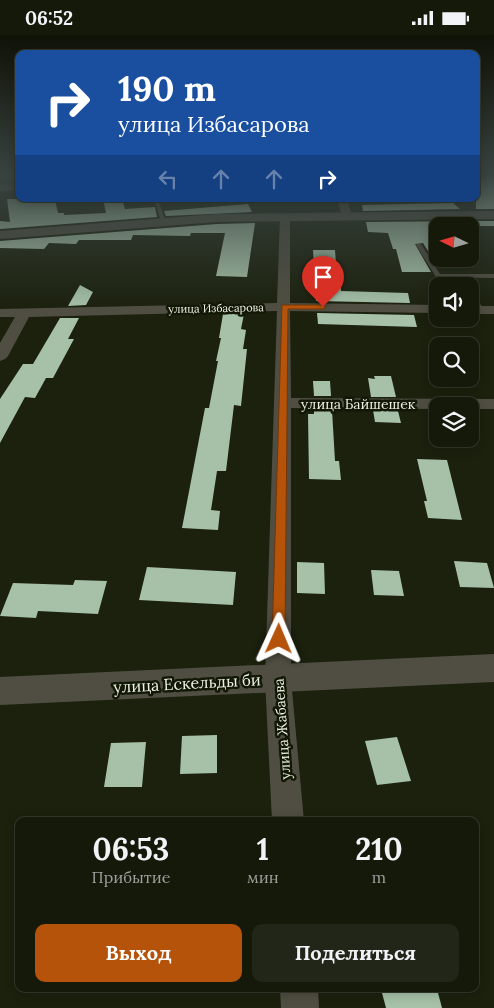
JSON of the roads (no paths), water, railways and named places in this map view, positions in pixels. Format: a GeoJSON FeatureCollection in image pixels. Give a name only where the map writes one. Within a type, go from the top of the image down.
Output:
{"type":"FeatureCollection","features":[{"type":"Feature","properties":{"kind":"street"},"geometry":{"type":"LineString","coordinates":[[0,235],[198,219]]}},
{"type":"Feature","properties":{"kind":"street","name":"улица Жабаева"},"geometry":{"type":"LineString","coordinates":[[285,219],[278,679],[288,817]]}},
{"type":"Feature","properties":{"kind":"street","name":"улица Избасарова"},"geometry":{"type":"LineString","coordinates":[[0,313],[284,307],[429,309]]}},
{"type":"Feature","properties":{"kind":"street"},"geometry":{"type":"LineString","coordinates":[[0,356],[25,312]]}},
{"type":"Feature","properties":{"kind":"street","name":"улица Байшешек"},"geometry":{"type":"LineString","coordinates":[[282,403],[494,404]]}},
{"type":"Feature","properties":{"kind":"street","name":"улица Ескельды би"},"geometry":{"type":"LineString","coordinates":[[0,691],[494,668]]}},
{"type":"Feature","properties":{"kind":"street"},"geometry":{"type":"LineString","coordinates":[[299,992],[300,1008]]}},
{"type":"Feature","properties":{"kind":"lane"},"geometry":{"type":"LineString","coordinates":[[419,245],[438,276],[462,278],[494,276]]}}]}
